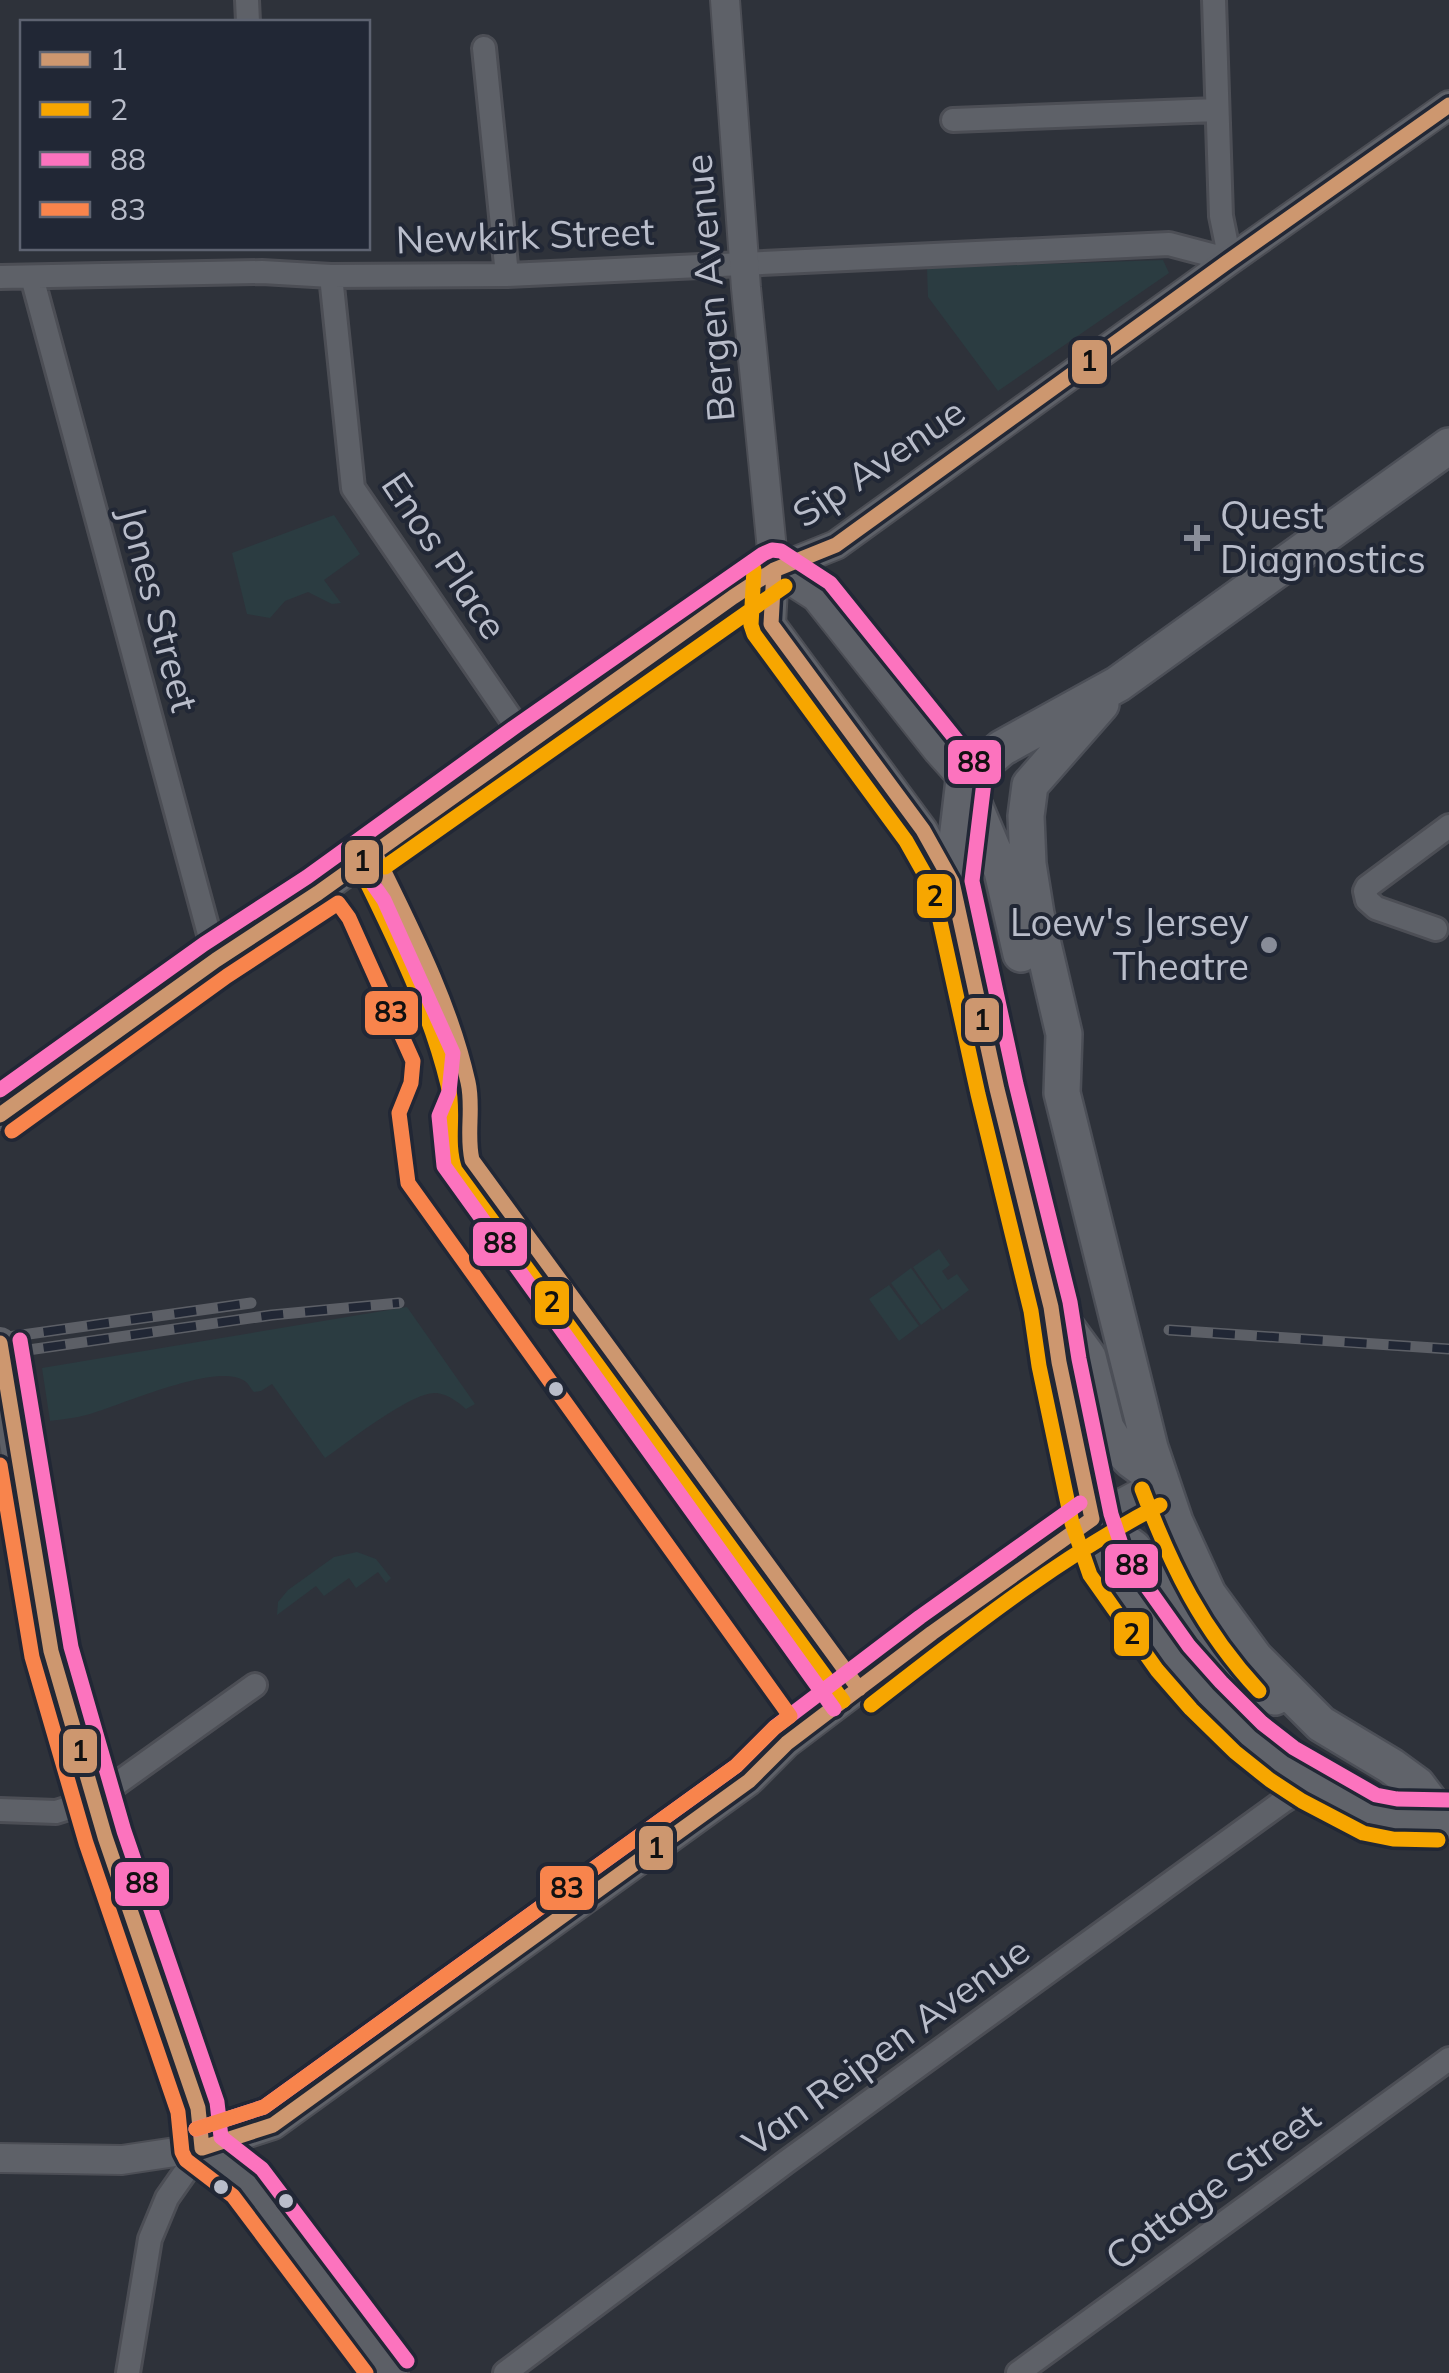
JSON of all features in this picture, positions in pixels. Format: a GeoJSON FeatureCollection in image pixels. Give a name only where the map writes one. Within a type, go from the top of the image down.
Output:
{"type":"FeatureCollection","features":[{"type":"Feature","properties":{"kind":"main road"},"geometry":{"type":"LineString","coordinates":[[1446,1821],[1369,1814],[1312,1783],[1249,1738],[1173,1658],[1107,1564],[1092,1519],[1059,1362],[1052,1307],[997,1089],[952,882],[964,780],[1002,748],[1118,684],[1449,446]]}},
{"type":"Feature","properties":{"kind":"main road"},"geometry":{"type":"LineString","coordinates":[[1062,1093],[1064,1034],[1028,864],[1026,816],[1030,785],[1118,684]]}},
{"type":"Feature","properties":{"kind":"main road"},"geometry":{"type":"LineString","coordinates":[[964,780],[1002,871],[1041,1044],[1062,1093],[1150,1448],[1175,1522],[1208,1594],[1255,1658],[1321,1724]]}},
{"type":"Feature","properties":{"kind":"main road"},"geometry":{"type":"LineString","coordinates":[[1052,1307],[1088,1357],[1106,1428],[1117,1446],[1161,1482]]}},
{"type":"Feature","properties":{"kind":"main road"},"geometry":{"type":"LineString","coordinates":[[0,1343],[51,1651],[94,1800],[198,2108],[202,2148],[246,2182],[391,2373]]}},
{"type":"Feature","properties":{"kind":"main road"},"geometry":{"type":"LineString","coordinates":[[1092,1519],[1133,1548],[1195,1634],[1227,1668],[1391,1766],[1417,1785],[1446,1821]]}},
{"type":"Feature","properties":{"kind":"street","name":"Bergen Avenue"},"geometry":{"type":"LineString","coordinates":[[725,0],[744,264],[774,570],[771,624],[923,830],[952,882]]}},
{"type":"Feature","properties":{"kind":"street"},"geometry":{"type":"LineString","coordinates":[[1214,0],[1222,216],[1230,260]]}},
{"type":"Feature","properties":{"kind":"street"},"geometry":{"type":"LineString","coordinates":[[484,48],[507,274]]}},
{"type":"Feature","properties":{"kind":"street","name":"Sip Avenue"},"geometry":{"type":"LineString","coordinates":[[0,1114],[774,570],[836,545],[1449,105]]}},
{"type":"Feature","properties":{"kind":"street"},"geometry":{"type":"LineString","coordinates":[[953,120],[1217,110]]}},
{"type":"Feature","properties":{"kind":"street","name":"Newkirk Street"},"geometry":{"type":"LineString","coordinates":[[0,277],[262,272],[331,276],[507,274],[1169,244],[1230,260]]}},
{"type":"Feature","properties":{"kind":"street"},"geometry":{"type":"LineString","coordinates":[[261,250],[262,272]]}},
{"type":"Feature","properties":{"kind":"street","name":"Enos Place"},"geometry":{"type":"LineString","coordinates":[[331,276],[352,488],[527,742]]}},
{"type":"Feature","properties":{"kind":"street","name":"Jones Street"},"geometry":{"type":"LineString","coordinates":[[32,277],[216,960]]}},
{"type":"Feature","properties":{"kind":"street"},"geometry":{"type":"LineString","coordinates":[[774,570],[816,598],[964,780]]}},
{"type":"Feature","properties":{"kind":"street"},"geometry":{"type":"LineString","coordinates":[[1436,929],[1376,908],[1367,900],[1365,891],[1449,826]]}},
{"type":"Feature","properties":{"kind":"street"},"geometry":{"type":"LineString","coordinates":[[0,2158],[122,2160],[202,2148],[273,2125],[749,1782],[787,1743],[932,1633],[1092,1519],[1161,1482]]}},
{"type":"Feature","properties":{"kind":"street"},"geometry":{"type":"LineString","coordinates":[[0,1810],[56,1812],[94,1800],[256,1686]]}},
{"type":"Feature","properties":{"kind":"street","name":"Van Reipen Avenue"},"geometry":{"type":"LineString","coordinates":[[504,2373],[786,2162],[1312,1783]]}},
{"type":"Feature","properties":{"kind":"street","name":"Cottage Street"},"geometry":{"type":"LineString","coordinates":[[1018,2373],[1449,2059]]}},
{"type":"Feature","properties":{"kind":"street"},"geometry":{"type":"LineString","coordinates":[[128,2373],[150,2239],[167,2198],[202,2148]]}},
{"type":"Feature","properties":{"kind":"shaded area"},"geometry":{"type":"Polygon","coordinates":[[[1163,260],[1169,273],[998,391],[928,297],[927,268],[1163,260]]]}},
{"type":"Feature","properties":{"kind":"shaded area"},"geometry":{"type":"Polygon","coordinates":[[[334,515],[360,554],[324,580],[341,603],[332,604],[308,592],[285,601],[270,618],[247,614],[232,553],[334,515]]]}},
{"type":"Feature","properties":{"kind":"shaded area"},"geometry":{"type":"Polygon","coordinates":[[[939,1249],[950,1265],[942,1271],[948,1280],[957,1274],[969,1290],[943,1310],[913,1267],[939,1249]]]}},
{"type":"Feature","properties":{"kind":"shaded area"},"geometry":{"type":"Polygon","coordinates":[[[911,1268],[941,1310],[921,1325],[891,1283],[911,1268]]]}},
{"type":"Feature","properties":{"kind":"shaded area"},"geometry":{"type":"Polygon","coordinates":[[[889,1285],[919,1326],[899,1341],[869,1299],[889,1285]]]}},
{"type":"Feature","properties":{"kind":"shaded area"},"geometry":{"type":"Polygon","coordinates":[[[407,1307],[475,1404],[466,1409],[445,1395],[426,1394],[397,1408],[325,1458],[272,1384],[254,1392],[245,1381],[230,1376],[190,1381],[90,1414],[50,1421],[42,1368],[407,1307]]]}},
{"type":"Feature","properties":{"kind":"shaded area"},"geometry":{"type":"Polygon","coordinates":[[[357,1552],[376,1559],[391,1578],[386,1583],[378,1572],[356,1588],[349,1578],[324,1596],[316,1586],[277,1615],[278,1602],[288,1590],[334,1557],[357,1552]]]}},
{"type":"Feature","properties":{"kind":"railway"},"geometry":{"type":"LineString","coordinates":[[0,1338],[251,1303]]}},
{"type":"Feature","properties":{"kind":"railway"},"geometry":{"type":"LineString","coordinates":[[0,1354],[272,1315],[399,1303]]}},
{"type":"Feature","properties":{"kind":"railway"},"geometry":{"type":"LineString","coordinates":[[1169,1330],[1449,1349]]}},
{"type":"Feature","properties":{"kind":"transit line","name":"1"},"geometry":{"type":"LineString","coordinates":[[0,1115],[733,597],[774,570],[836,545],[1449,105]]}},
{"type":"Feature","properties":{"kind":"transit line","name":"88"},"geometry":{"type":"LineString","coordinates":[[0,1090],[763,554],[781,551],[830,583],[983,773],[972,881],[1016,1084],[1070,1302],[1111,1514],[1125,1556],[1189,1646],[1262,1723],[1294,1748],[1376,1795],[1449,1800]]}},
{"type":"Feature","properties":{"kind":"transit line","name":"2"},"geometry":{"type":"LineString","coordinates":[[754,569],[754,634],[906,841],[933,889],[1031,1311],[1072,1523],[1090,1575],[1157,1670],[1191,1709],[1270,1780],[1363,1833],[1393,1839],[1438,1840]]}},
{"type":"Feature","properties":{"kind":"transit line","name":"1"},"geometry":{"type":"LineString","coordinates":[[774,570],[771,624],[923,830],[952,882],[997,1089],[1051,1307],[1092,1519]]}},
{"type":"Feature","properties":{"kind":"transit line","name":"2"},"geometry":{"type":"LineString","coordinates":[[385,867],[785,586]]}},
{"type":"Feature","properties":{"kind":"transit line","name":"1"},"geometry":{"type":"LineString","coordinates":[[374,851],[451,1022],[470,1092],[472,1160],[859,1689]]}},
{"type":"Feature","properties":{"kind":"transit line","name":"2"},"geometry":{"type":"LineString","coordinates":[[356,860],[431,1027],[450,1096],[455,1170],[843,1701]]}},
{"type":"Feature","properties":{"kind":"transit line","name":"88"},"geometry":{"type":"LineString","coordinates":[[359,864],[384,900],[453,1053],[449,1092],[439,1116],[444,1166],[834,1709]]}},
{"type":"Feature","properties":{"kind":"transit line","name":"83"},"geometry":{"type":"LineString","coordinates":[[12,1131],[227,976],[338,903],[349,918],[413,1061],[411,1083],[399,1113],[408,1183],[790,1716],[736,1766],[264,2107],[196,2129]]}},
{"type":"Feature","properties":{"kind":"transit line","name":"88"},"geometry":{"type":"LineString","coordinates":[[20,1340],[71,1647],[124,1831],[217,2102],[221,2137],[262,2169],[407,2361]]}},
{"type":"Feature","properties":{"kind":"transit line","name":"1"},"geometry":{"type":"LineString","coordinates":[[0,1343],[51,1651],[105,1837],[198,2108],[202,2148]]}},
{"type":"Feature","properties":{"kind":"transit line","name":"83"},"geometry":{"type":"LineString","coordinates":[[0,1465],[32,1657],[86,1843],[178,2112],[182,2152],[186,2160],[233,2196],[366,2373]]}},
{"type":"Feature","properties":{"kind":"transit line","name":"2"},"geometry":{"type":"LineString","coordinates":[[1142,1489],[1190,1596],[1221,1645],[1259,1691]]}},
{"type":"Feature","properties":{"kind":"transit line","name":"88"},"geometry":{"type":"LineString","coordinates":[[196,2129],[264,2107],[736,1766],[775,1727],[1080,1503]]}},
{"type":"Feature","properties":{"kind":"transit line","name":"2"},"geometry":{"type":"LineString","coordinates":[[871,1705],[1047,1573],[1160,1505]]}},
{"type":"Feature","properties":{"kind":"transit line","name":"1"},"geometry":{"type":"LineString","coordinates":[[202,2148],[273,2125],[749,1781],[787,1743],[1092,1519]]}},
{"type":"Feature","properties":{"kind":"place","name":"Quest Diagnostics"},"geometry":{"type":"Point","coordinates":[1197,538]}},
{"type":"Feature","properties":{"kind":"place","name":"Loew's Jersey Theatre"},"geometry":{"type":"Point","coordinates":[1269,945]}}]}
